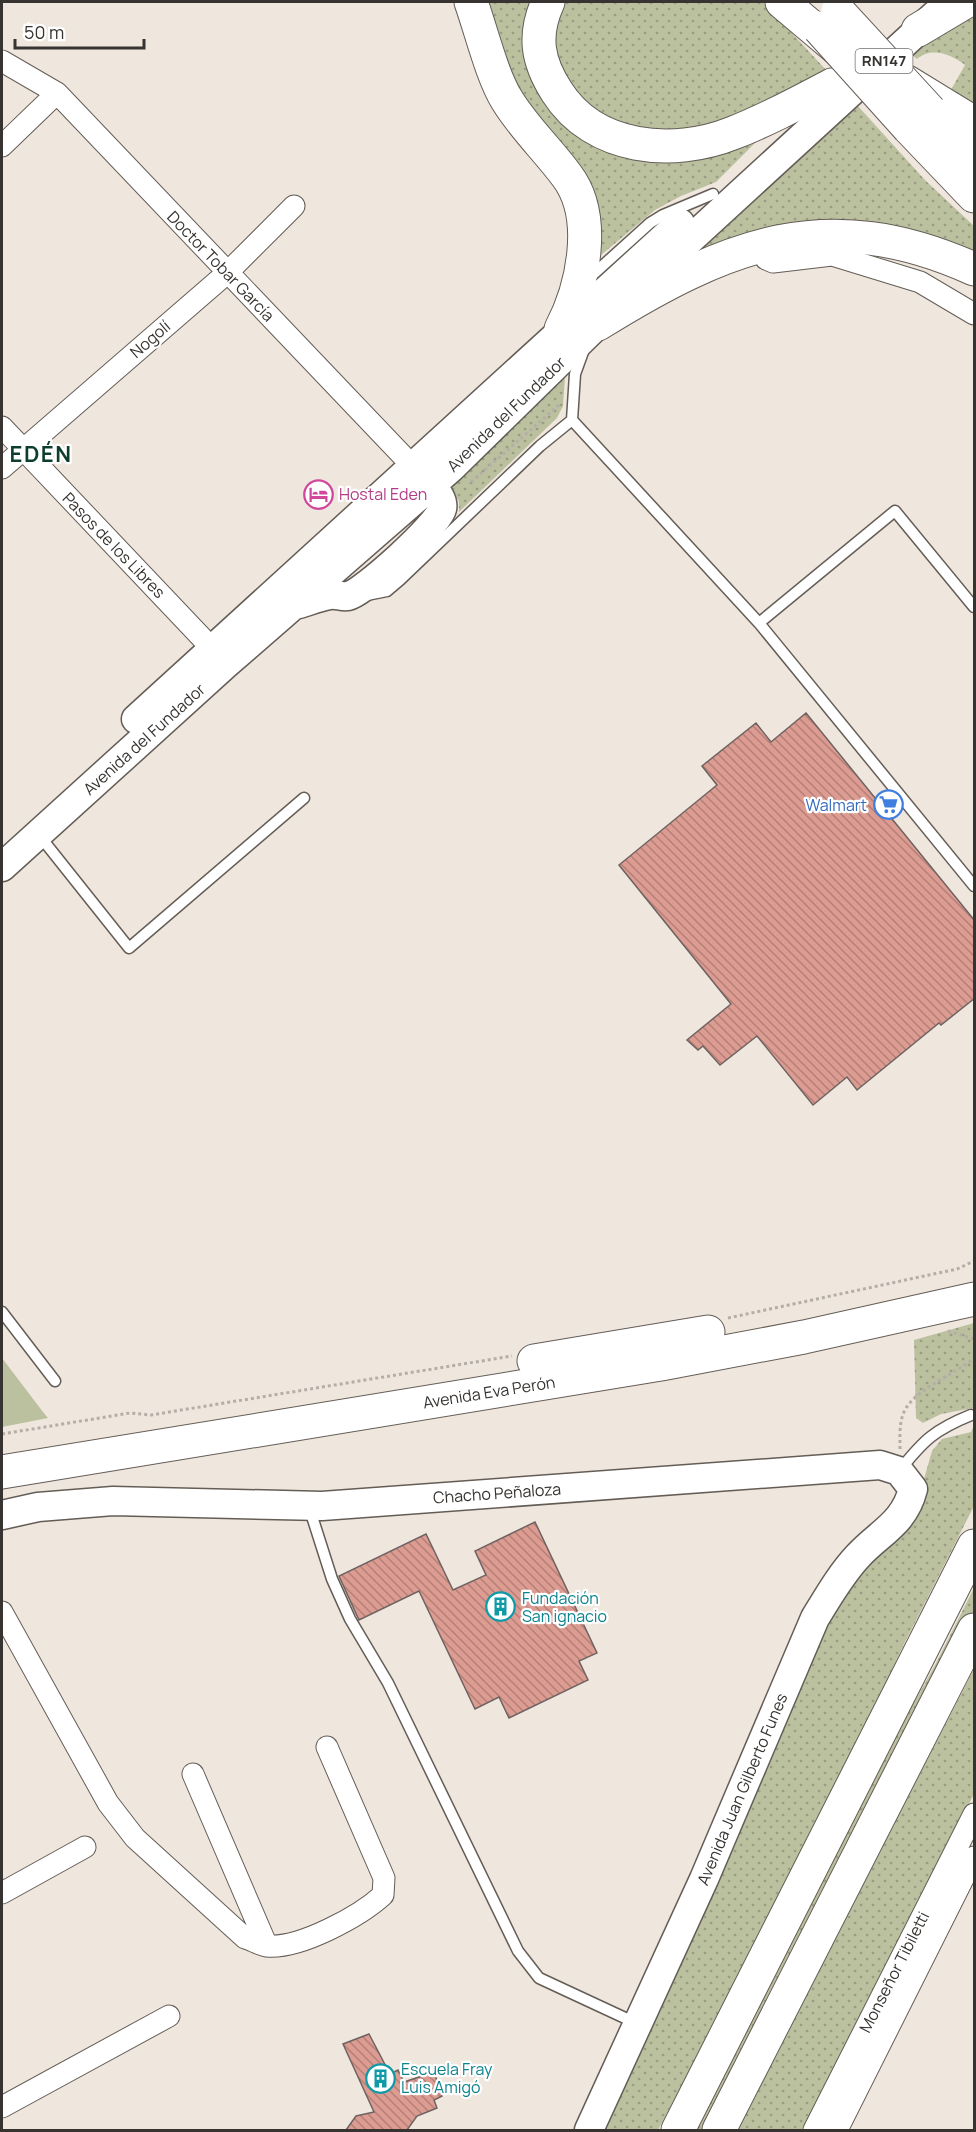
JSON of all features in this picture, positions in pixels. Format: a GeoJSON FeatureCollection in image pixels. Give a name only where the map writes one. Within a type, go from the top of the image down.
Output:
{"type":"FeatureCollection","features":[{"type":"Feature","properties":{"kind":"main road"},"geometry":{"type":"LineString","coordinates":[[471,2],[506,98],[542,147],[568,177],[576,191],[584,226],[580,286],[561,329]]}},
{"type":"Feature","properties":{"kind":"main road"},"geometry":{"type":"LineString","coordinates":[[548,2],[537,35],[540,57],[548,78],[562,101],[582,122],[606,135],[634,144],[666,146],[699,142],[731,134],[832,85]]}},
{"type":"Feature","properties":{"kind":"main road"},"geometry":{"type":"LineString","coordinates":[[782,2],[831,13]]}},
{"type":"Feature","properties":{"kind":"main road","name":"RN147"},"geometry":{"type":"LineString","coordinates":[[795,2],[831,13],[852,45],[975,157]]}},
{"type":"Feature","properties":{"kind":"main road","name":"Avenida del Fundador"},"geometry":{"type":"LineString","coordinates":[[2,867],[39,834],[219,656],[293,605],[422,476],[561,329],[832,85],[916,13],[949,2]]}},
{"type":"Feature","properties":{"kind":"main road"},"geometry":{"type":"LineString","coordinates":[[916,13],[965,2]]}},
{"type":"Feature","properties":{"kind":"main road","name":"Avenida del Fundador"},"geometry":{"type":"LineString","coordinates":[[2,843],[598,324],[916,13]]}},
{"type":"Feature","properties":{"kind":"main road","name":"RN147"},"geometry":{"type":"LineString","coordinates":[[852,45],[899,77],[926,114],[975,196]]}},
{"type":"Feature","properties":{"kind":"main road"},"geometry":{"type":"LineString","coordinates":[[926,114],[975,123]]}},
{"type":"Feature","properties":{"kind":"main road"},"geometry":{"type":"LineString","coordinates":[[598,324],[658,287],[695,269],[761,246],[815,236],[844,236],[914,245],[975,269]]}},
{"type":"Feature","properties":{"kind":"main road"},"geometry":{"type":"LineString","coordinates":[[293,605],[332,594],[349,596],[367,584],[437,520],[442,509],[442,501],[422,476]]}},
{"type":"Feature","properties":{"kind":"main road","name":"Avenida Eva Perón"},"geometry":{"type":"LineString","coordinates":[[2,1449],[671,1339],[802,1316],[975,1280]]}},
{"type":"Feature","properties":{"kind":"main road","name":"Avenida Eva Perón"},"geometry":{"type":"LineString","coordinates":[[2,1472],[661,1364],[804,1337],[975,1299]]}},
{"type":"Feature","properties":{"kind":"main road"},"geometry":{"type":"LineString","coordinates":[[72,1460],[76,1502]]}},
{"type":"Feature","properties":{"kind":"main road","name":"Chacho Peñaloza"},"geometry":{"type":"LineString","coordinates":[[2,1515],[76,1502],[309,1506],[880,1465],[899,1471]]}},
{"type":"Feature","properties":{"kind":"main road","name":"Avenida Juan Gilberto Funes"},"geometry":{"type":"LineString","coordinates":[[589,2130],[704,1879],[815,1618],[836,1584],[858,1556],[900,1519],[909,1503],[914,1489],[899,1471]]}},
{"type":"Feature","properties":{"kind":"main road"},"geometry":{"type":"LineString","coordinates":[[678,2130],[975,1546]]}},
{"type":"Feature","properties":{"kind":"main road"},"geometry":{"type":"LineString","coordinates":[[719,2130],[975,1630]]}},
{"type":"Feature","properties":{"kind":"street","name":"Doctor Tobar García"},"geometry":{"type":"LineString","coordinates":[[2,61],[57,93],[422,476]]}},
{"type":"Feature","properties":{"kind":"street"},"geometry":{"type":"LineString","coordinates":[[2,146],[57,93]]}},
{"type":"Feature","properties":{"kind":"street","name":"Nogolí"},"geometry":{"type":"LineString","coordinates":[[2,468],[227,273],[294,206]]}},
{"type":"Feature","properties":{"kind":"street"},"geometry":{"type":"LineString","coordinates":[[761,246],[766,258],[773,262],[832,255],[920,282],[975,314]]}},
{"type":"Feature","properties":{"kind":"street","name":"Pasos de los Libres"},"geometry":{"type":"LineString","coordinates":[[2,427],[219,656]]}},
{"type":"Feature","properties":{"kind":"street"},"geometry":{"type":"LineString","coordinates":[[2,1612],[108,1803],[135,1838],[245,1938],[267,1946],[296,1943],[367,1909],[383,1895],[384,1878],[327,1747]]}},
{"type":"Feature","properties":{"kind":"street"},"geometry":{"type":"LineString","coordinates":[[193,1774],[267,1946]]}},
{"type":"Feature","properties":{"kind":"street","name":"Monseñor Tibiletti"},"geometry":{"type":"LineString","coordinates":[[837,2130],[968,1861],[975,1814]]}},
{"type":"Feature","properties":{"kind":"street"},"geometry":{"type":"LineString","coordinates":[[2,1893],[85,1848]]}},
{"type":"Feature","properties":{"kind":"street","name":"Monseñor Tibiletti"},"geometry":{"type":"LineString","coordinates":[[814,2130],[968,1861]]}},
{"type":"Feature","properties":{"kind":"street"},"geometry":{"type":"LineString","coordinates":[[2,2108],[169,2016]]}},
{"type":"Feature","properties":{"kind":"lane"},"geometry":{"type":"LineString","coordinates":[[580,286],[663,214],[713,194]]}},
{"type":"Feature","properties":{"kind":"lane"},"geometry":{"type":"LineString","coordinates":[[598,324],[579,358],[574,374],[572,420],[759,622],[975,886]]}},
{"type":"Feature","properties":{"kind":"lane"},"geometry":{"type":"LineString","coordinates":[[349,596],[373,595],[387,591],[540,446],[572,420]]}},
{"type":"Feature","properties":{"kind":"lane"},"geometry":{"type":"LineString","coordinates":[[759,622],[895,511],[975,607]]}},
{"type":"Feature","properties":{"kind":"lane"},"geometry":{"type":"LineString","coordinates":[[39,834],[129,948],[304,798]]}},
{"type":"Feature","properties":{"kind":"lane"},"geometry":{"type":"LineString","coordinates":[[2,1312],[56,1381]]}},
{"type":"Feature","properties":{"kind":"lane"},"geometry":{"type":"LineString","coordinates":[[899,1471],[924,1440],[948,1425],[971,1415]]}},
{"type":"Feature","properties":{"kind":"lane"},"geometry":{"type":"LineString","coordinates":[[309,1506],[318,1542],[341,1599],[388,1683],[518,1951],[539,1978],[638,2024]]}},
{"type":"Feature","properties":{"kind":"path"},"geometry":{"type":"LineString","coordinates":[[717,1320],[957,1269],[975,1261]]}},
{"type":"Feature","properties":{"kind":"path"},"geometry":{"type":"LineString","coordinates":[[2,1434],[130,1413],[151,1415],[513,1356]]}},
{"type":"Feature","properties":{"kind":"path"},"geometry":{"type":"LineString","coordinates":[[899,1471],[901,1422],[905,1409],[914,1399],[975,1358]]}},
{"type":"Feature","properties":{"kind":"green space"},"geometry":{"type":"Polygon","coordinates":[[[487,2],[535,2],[582,134],[766,132],[716,182],[681,196],[655,210],[601,255],[602,229],[594,201],[520,104],[487,2]]]}},
{"type":"Feature","properties":{"kind":"green space"},"geometry":{"type":"Polygon","coordinates":[[[558,2],[763,2],[828,72],[702,135],[614,131],[553,71],[558,2]]]}},
{"type":"Feature","properties":{"kind":"green space"},"geometry":{"type":"Polygon","coordinates":[[[974,7],[974,115],[948,95],[965,65],[942,53],[929,53],[917,59],[912,55],[945,26],[974,7]]]}},
{"type":"Feature","properties":{"kind":"green space"},"geometry":{"type":"Polygon","coordinates":[[[857,105],[925,180],[974,226],[974,259],[925,237],[674,271],[857,105]]]}},
{"type":"Feature","properties":{"kind":"green space"},"geometry":{"type":"Polygon","coordinates":[[[565,377],[563,406],[557,418],[459,512],[459,501],[447,487],[565,377]]]}},
{"type":"Feature","properties":{"kind":"green space"},"geometry":{"type":"Polygon","coordinates":[[[974,1323],[974,1411],[973,1408],[941,1414],[923,1423],[916,1418],[914,1340],[974,1323]]]}},
{"type":"Feature","properties":{"kind":"green space"},"geometry":{"type":"Polygon","coordinates":[[[2,1358],[43,1412],[48,1418],[2,1427],[2,1358]]]}},
{"type":"Feature","properties":{"kind":"green space"},"geometry":{"type":"Polygon","coordinates":[[[974,1425],[974,1506],[903,1646],[838,1787],[658,2130],[596,2130],[800,1681],[838,1605],[854,1579],[914,1514],[932,1451],[942,1439],[971,1432],[974,1425]]]}},
{"type":"Feature","properties":{"kind":"green space"},"geometry":{"type":"Polygon","coordinates":[[[974,1588],[974,1612],[708,2130],[688,2130],[854,1810],[935,1665],[974,1588]]]}},
{"type":"Feature","properties":{"kind":"green space"},"geometry":{"type":"Polygon","coordinates":[[[974,1669],[974,1794],[804,2130],[737,2130],[974,1669]]]}},
{"type":"Feature","properties":{"kind":"building"},"geometry":{"type":"Polygon","coordinates":[[[806,713],[975,921],[975,998],[941,1025],[939,1023],[857,1090],[847,1077],[813,1105],[757,1036],[720,1065],[703,1046],[698,1050],[687,1040],[731,1004],[619,865],[717,785],[702,766],[756,723],[771,742],[806,713]]]}},
{"type":"Feature","properties":{"kind":"building","name":"Fundación San ignacio"},"geometry":{"type":"Polygon","coordinates":[[[535,1522],[597,1653],[579,1661],[588,1680],[509,1718],[499,1697],[475,1709],[419,1591],[359,1620],[339,1576],[426,1534],[453,1590],[486,1575],[475,1551],[535,1522]]]}},
{"type":"Feature","properties":{"kind":"building","name":"Escuela Fray Luis Amigó"},"geometry":{"type":"Polygon","coordinates":[[[369,2034],[390,2074],[398,2070],[404,2082],[434,2072],[442,2096],[434,2100],[437,2108],[417,2116],[407,2130],[346,2130],[356,2116],[374,2112],[343,2044],[369,2034]]]}},
{"type":"Feature","properties":{"kind":"place","name":"Hostal Eden"},"geometry":{"type":"Point","coordinates":[318,494]}},
{"type":"Feature","properties":{"kind":"place","name":"Walmart"},"geometry":{"type":"Point","coordinates":[888,805]}},
{"type":"Feature","properties":{"kind":"place","name":"Fundación San ignacio"},"geometry":{"type":"Point","coordinates":[501,1607]}},
{"type":"Feature","properties":{"kind":"place","name":"Escuela Fray Luis Amigó"},"geometry":{"type":"Point","coordinates":[380,2078]}},
{"type":"Feature","properties":{"kind":"district","name":"EDÉN"},"geometry":{"type":"Point","coordinates":[41,454]}}]}
